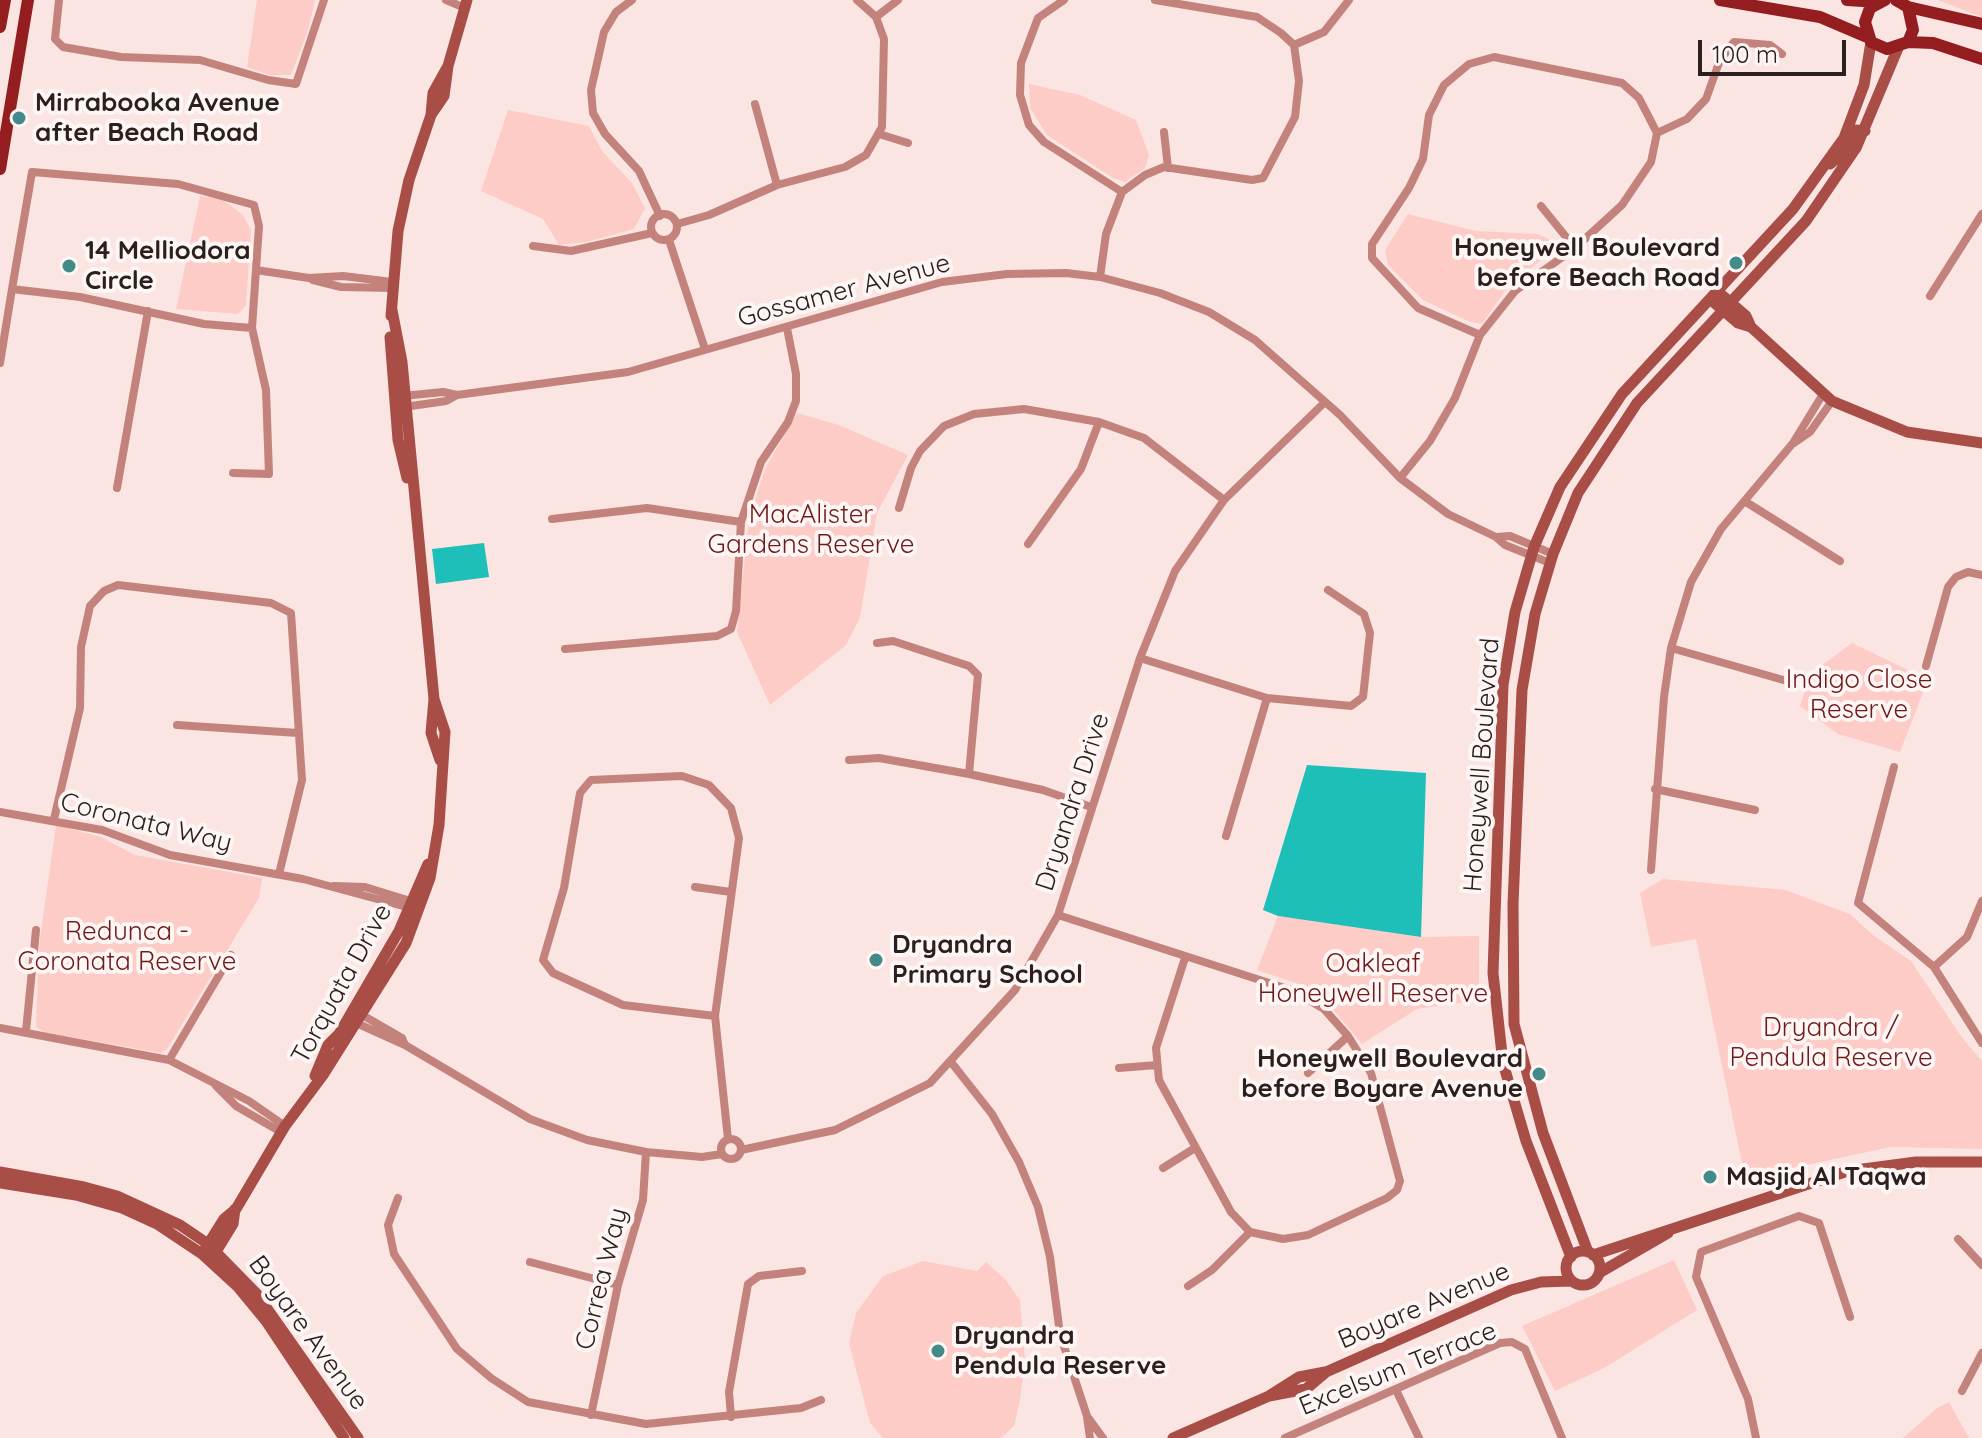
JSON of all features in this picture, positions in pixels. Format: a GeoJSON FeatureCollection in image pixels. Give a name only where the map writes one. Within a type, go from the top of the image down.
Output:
{"type":"FeatureCollection","features":[{"type":"Feature","properties":{"kind":"main road"},"geometry":{"type":"LineString","coordinates":[[0,27],[5,0]]}},
{"type":"Feature","properties":{"kind":"main road"},"geometry":{"type":"LineString","coordinates":[[0,169],[28,0]]}},
{"type":"Feature","properties":{"kind":"main road"},"geometry":{"type":"LineString","coordinates":[[1720,0],[1820,17],[1880,47],[1933,43],[1982,59]]}},
{"type":"Feature","properties":{"kind":"main road"},"geometry":{"type":"LineString","coordinates":[[1847,0],[1882,1]]}},
{"type":"Feature","properties":{"kind":"main road"},"geometry":{"type":"LineString","coordinates":[[1896,0],[1908,7],[1982,24]]}},
{"type":"Feature","properties":{"kind":"main road"},"geometry":{"type":"LineString","coordinates":[[1869,39],[1867,15],[1882,1]]}},
{"type":"Feature","properties":{"kind":"main road"},"geometry":{"type":"LineString","coordinates":[[1903,45],[1913,20],[1908,7]]}},
{"type":"Feature","properties":{"kind":"street"},"geometry":{"type":"LineString","coordinates":[[59,0],[55,39],[63,47],[121,57],[200,60],[268,80],[296,84],[324,0]]}},
{"type":"Feature","properties":{"kind":"street"},"geometry":{"type":"LineString","coordinates":[[446,0],[466,4]]}},
{"type":"Feature","properties":{"kind":"street"},"geometry":{"type":"LineString","coordinates":[[632,0],[616,12],[604,32],[591,90],[593,113],[605,134],[639,171],[660,216]]}},
{"type":"Feature","properties":{"kind":"street"},"geometry":{"type":"LineString","coordinates":[[705,349],[669,240],[677,224],[709,215],[777,185],[845,167],[866,155],[879,134],[884,39],[876,17],[857,0]]}},
{"type":"Feature","properties":{"kind":"street"},"geometry":{"type":"LineString","coordinates":[[876,17],[898,0]]}},
{"type":"Feature","properties":{"kind":"street"},"geometry":{"type":"LineString","coordinates":[[1100,277],[1106,234],[1122,192],[1145,175],[1168,168],[1198,169],[1252,180],[1263,178],[1295,117],[1299,81],[1294,45],[1257,17],[1155,0]]}},
{"type":"Feature","properties":{"kind":"street"},"geometry":{"type":"LineString","coordinates":[[1294,45],[1324,32],[1349,0]]}},
{"type":"Feature","properties":{"kind":"street"},"geometry":{"type":"LineString","coordinates":[[1059,1],[1038,18],[1021,63],[1020,95],[1029,125],[1044,142],[1122,192]]}},
{"type":"Feature","properties":{"kind":"street","name":"Torquata Drive"},"geometry":{"type":"LineString","coordinates":[[209,1253],[313,1085],[328,1045],[354,1016],[415,906],[439,825],[441,762],[431,733],[434,699],[401,402],[392,285],[409,180],[431,115],[433,93],[448,66],[466,4]]}},
{"type":"Feature","properties":{"kind":"street","name":"Honeywell Boulevard"},"geometry":{"type":"LineString","coordinates":[[1571,1281],[1569,1262],[1526,1141],[1503,1063],[1493,973],[1503,685],[1515,612],[1533,552],[1560,487],[1622,394],[1793,209],[1844,138],[1871,58],[1869,39]]}},
{"type":"Feature","properties":{"kind":"street"},"geometry":{"type":"LineString","coordinates":[[1657,133],[1687,119],[1706,99],[1720,60],[1734,42],[1770,45],[1782,54]]}},
{"type":"Feature","properties":{"kind":"street","name":"Honeywell Boulevard"},"geometry":{"type":"LineString","coordinates":[[1599,1273],[1543,1133],[1514,1024],[1515,845],[1522,690],[1535,614],[1552,558],[1578,493],[1637,403],[1806,221],[1865,131],[1903,45]]}},
{"type":"Feature","properties":{"kind":"street"},"geometry":{"type":"LineString","coordinates":[[1400,478],[1430,441],[1455,398],[1480,335],[1515,291],[1575,248],[1622,205],[1651,162],[1657,133],[1639,98],[1622,83],[1591,74],[1494,57],[1469,64],[1444,85],[1429,115],[1423,159],[1409,188],[1372,244],[1372,258],[1418,308],[1480,335]]}},
{"type":"Feature","properties":{"kind":"street"},"geometry":{"type":"LineString","coordinates":[[755,104],[777,185]]}},
{"type":"Feature","properties":{"kind":"street"},"geometry":{"type":"LineString","coordinates":[[1820,172],[1846,151],[1856,130],[1865,131]]}},
{"type":"Feature","properties":{"kind":"street"},"geometry":{"type":"LineString","coordinates":[[1164,132],[1168,168]]}},
{"type":"Feature","properties":{"kind":"street"},"geometry":{"type":"LineString","coordinates":[[879,134],[908,143]]}},
{"type":"Feature","properties":{"kind":"street"},"geometry":{"type":"LineString","coordinates":[[0,363],[32,172],[178,184],[254,205],[259,226],[252,328],[266,390],[269,474],[233,473]]}},
{"type":"Feature","properties":{"kind":"street"},"geometry":{"type":"LineString","coordinates":[[1541,206],[1575,248]]}},
{"type":"Feature","properties":{"kind":"street"},"geometry":{"type":"LineString","coordinates":[[1930,296],[1982,214]]}},
{"type":"Feature","properties":{"kind":"street"},"geometry":{"type":"LineString","coordinates":[[660,216],[673,218],[677,224]]}},
{"type":"Feature","properties":{"kind":"street"},"geometry":{"type":"LineString","coordinates":[[652,233],[651,226],[660,216]]}},
{"type":"Feature","properties":{"kind":"street"},"geometry":{"type":"LineString","coordinates":[[533,246],[571,251],[652,233],[669,240]]}},
{"type":"Feature","properties":{"kind":"street"},"geometry":{"type":"LineString","coordinates":[[256,270],[309,278],[341,287],[392,285]]}},
{"type":"Feature","properties":{"kind":"street","name":"Gossamer Avenue"},"geometry":{"type":"LineString","coordinates":[[401,402],[443,392],[457,395],[628,372],[942,282],[1007,274],[1066,273],[1100,277],[1160,293],[1209,312],[1255,340],[1325,402],[1400,478],[1448,514],[1496,537],[1505,545],[1552,558]]}},
{"type":"Feature","properties":{"kind":"street"},"geometry":{"type":"LineString","coordinates":[[12,289],[148,311],[204,324],[252,328]]}},
{"type":"Feature","properties":{"kind":"street"},"geometry":{"type":"LineString","coordinates":[[1713,295],[1746,316],[1751,327],[1827,397],[1907,432],[1982,443]]}},
{"type":"Feature","properties":{"kind":"street"},"geometry":{"type":"LineString","coordinates":[[117,488],[148,311]]}},
{"type":"Feature","properties":{"kind":"street"},"geometry":{"type":"LineString","coordinates":[[565,649],[717,636],[731,629],[741,522],[761,462],[788,422],[796,401],[796,374],[787,328]]}},
{"type":"Feature","properties":{"kind":"street"},"geometry":{"type":"LineString","coordinates":[[1651,870],[1655,789],[1671,648],[1691,582],[1721,529],[1746,502],[1827,397]]}},
{"type":"Feature","properties":{"kind":"street","name":"Dryandra Drive"},"geometry":{"type":"LineString","coordinates":[[354,1016],[402,1038],[405,1045],[530,1119],[587,1140],[646,1152],[702,1157],[722,1154],[732,1159],[741,1150],[835,1130],[930,1083],[1015,990],[1058,915],[1140,658],[1175,571],[1224,500],[1325,402]]}},
{"type":"Feature","properties":{"kind":"street"},"geometry":{"type":"LineString","coordinates":[[899,508],[900,493],[920,451],[944,426],[955,420],[1024,409],[1099,422],[1144,438],[1224,500]]}},
{"type":"Feature","properties":{"kind":"street"},"geometry":{"type":"LineString","coordinates":[[1028,544],[1081,469],[1099,422]]}},
{"type":"Feature","properties":{"kind":"street"},"geometry":{"type":"LineString","coordinates":[[1746,502],[1840,561]]}},
{"type":"Feature","properties":{"kind":"street"},"geometry":{"type":"LineString","coordinates":[[552,519],[647,508],[741,522]]}},
{"type":"Feature","properties":{"kind":"street"},"geometry":{"type":"LineString","coordinates":[[1926,666],[1948,587],[1956,577],[1968,572],[1982,575]]}},
{"type":"Feature","properties":{"kind":"street"},"geometry":{"type":"LineString","coordinates":[[54,819],[80,708],[81,647],[90,606],[104,591],[118,585],[284,606],[291,613],[302,780],[279,874]]}},
{"type":"Feature","properties":{"kind":"street"},"geometry":{"type":"LineString","coordinates":[[1140,658],[1267,698],[1351,706],[1363,697],[1370,633],[1364,614],[1328,590]]}},
{"type":"Feature","properties":{"kind":"street"},"geometry":{"type":"LineString","coordinates":[[877,643],[893,641],[969,666],[978,675],[969,774]]}},
{"type":"Feature","properties":{"kind":"street"},"geometry":{"type":"LineString","coordinates":[[1671,648],[1787,681]]}},
{"type":"Feature","properties":{"kind":"street"},"geometry":{"type":"LineString","coordinates":[[1226,836],[1267,698]]}},
{"type":"Feature","properties":{"kind":"street"},"geometry":{"type":"LineString","coordinates":[[177,725],[298,733]]}},
{"type":"Feature","properties":{"kind":"street"},"geometry":{"type":"LineString","coordinates":[[849,760],[879,758],[969,774],[1043,790],[1091,807]]}},
{"type":"Feature","properties":{"kind":"street"},"geometry":{"type":"LineString","coordinates":[[1894,767],[1858,903],[1934,967],[1982,1043]]}},
{"type":"Feature","properties":{"kind":"street"},"geometry":{"type":"LineString","coordinates":[[715,1016],[623,1005],[553,973],[543,960],[564,888],[583,785],[591,780],[682,776],[709,785],[731,808],[739,838],[715,1016],[728,1139]]}},
{"type":"Feature","properties":{"kind":"street"},"geometry":{"type":"LineString","coordinates":[[1655,789],[1755,810]]}},
{"type":"Feature","properties":{"kind":"street","name":"Coronata Way"},"geometry":{"type":"LineString","coordinates":[[0,812],[54,819],[102,830],[170,855],[279,874],[329,886],[344,893],[415,906]]}},
{"type":"Feature","properties":{"kind":"street"},"geometry":{"type":"LineString","coordinates":[[1497,843],[1515,845]]}},
{"type":"Feature","properties":{"kind":"street"},"geometry":{"type":"LineString","coordinates":[[695,887],[731,892]]}},
{"type":"Feature","properties":{"kind":"street"},"geometry":{"type":"LineString","coordinates":[[1934,967],[1967,937],[1982,901]]}},
{"type":"Feature","properties":{"kind":"street"},"geometry":{"type":"LineString","coordinates":[[1058,915],[1294,991],[1324,1009],[1348,1036],[1371,1073],[1400,1181],[1397,1190],[1387,1198],[1308,1235],[1283,1239],[1250,1232],[1231,1212],[1159,1080],[1156,1048],[1166,1009],[1185,958]]}},
{"type":"Feature","properties":{"kind":"street"},"geometry":{"type":"LineString","coordinates":[[26,1031],[36,930]]}},
{"type":"Feature","properties":{"kind":"street"},"geometry":{"type":"LineString","coordinates":[[169,1060],[231,955]]}},
{"type":"Feature","properties":{"kind":"street"},"geometry":{"type":"LineString","coordinates":[[1493,973],[1513,974]]}},
{"type":"Feature","properties":{"kind":"street"},"geometry":{"type":"LineString","coordinates":[[0,1028],[169,1060],[213,1082],[231,1102],[283,1129]]}},
{"type":"Feature","properties":{"kind":"street"},"geometry":{"type":"LineString","coordinates":[[1308,1073],[1348,1036]]}},
{"type":"Feature","properties":{"kind":"street"},"geometry":{"type":"LineString","coordinates":[[951,1062],[992,1114],[1019,1162],[1038,1207],[1050,1257],[1060,1334],[1087,1416],[1090,1438]]}},
{"type":"Feature","properties":{"kind":"street"},"geometry":{"type":"LineString","coordinates":[[1119,1068],[1157,1065]]}},
{"type":"Feature","properties":{"kind":"street"},"geometry":{"type":"LineString","coordinates":[[1526,1141],[1543,1133]]}},
{"type":"Feature","properties":{"kind":"street"},"geometry":{"type":"LineString","coordinates":[[722,1154],[721,1145],[728,1139],[736,1140],[741,1150]]}},
{"type":"Feature","properties":{"kind":"street"},"geometry":{"type":"LineString","coordinates":[[1163,1168],[1195,1148]]}},
{"type":"Feature","properties":{"kind":"street","name":"Correa Way"},"geometry":{"type":"LineString","coordinates":[[591,1415],[618,1285],[643,1200],[646,1152]]}},
{"type":"Feature","properties":{"kind":"street"},"geometry":{"type":"LineString","coordinates":[[1591,1254],[1661,1231],[1668,1232],[1848,1171],[1916,1162],[1978,1163]]}},
{"type":"Feature","properties":{"kind":"street","name":"Boyare Avenue"},"geometry":{"type":"LineString","coordinates":[[0,1172],[117,1196],[180,1225],[268,1308],[358,1438]]}},
{"type":"Feature","properties":{"kind":"street","name":"Boyare Avenue"},"geometry":{"type":"LineString","coordinates":[[0,1183],[76,1195],[122,1208],[209,1253],[266,1321],[344,1438]]}},
{"type":"Feature","properties":{"kind":"street"},"geometry":{"type":"LineString","coordinates":[[398,1198],[388,1225],[388,1238],[394,1254],[457,1349],[491,1378],[528,1402],[646,1424],[801,1408],[821,1400]]}},
{"type":"Feature","properties":{"kind":"street"},"geometry":{"type":"LineString","coordinates":[[1756,1438],[1748,1399],[1696,1277],[1701,1252],[1799,1216],[1808,1218],[1819,1223],[1850,1317]]}},
{"type":"Feature","properties":{"kind":"street"},"geometry":{"type":"LineString","coordinates":[[1188,1286],[1212,1270],[1250,1232]]}},
{"type":"Feature","properties":{"kind":"street"},"geometry":{"type":"LineString","coordinates":[[1599,1273],[1664,1238],[1668,1232]]}},
{"type":"Feature","properties":{"kind":"street"},"geometry":{"type":"LineString","coordinates":[[1958,1239],[1982,1265]]}},
{"type":"Feature","properties":{"kind":"street","name":"Boyare Avenue"},"geometry":{"type":"LineString","coordinates":[[1541,1282],[1569,1262],[1591,1254]]}},
{"type":"Feature","properties":{"kind":"street"},"geometry":{"type":"LineString","coordinates":[[530,1262],[618,1285]]}},
{"type":"Feature","properties":{"kind":"street"},"geometry":{"type":"LineString","coordinates":[[731,1417],[729,1392],[748,1284],[759,1276],[802,1271]]}},
{"type":"Feature","properties":{"kind":"street","name":"Boyare Avenue"},"geometry":{"type":"LineString","coordinates":[[1173,1438],[1269,1396],[1306,1389],[1326,1372],[1511,1290],[1541,1282],[1571,1281],[1586,1285],[1599,1273]]}},
{"type":"Feature","properties":{"kind":"street","name":"Excelsum Terrace"},"geometry":{"type":"LineString","coordinates":[[1285,1438],[1500,1343],[1512,1342],[1525,1349],[1562,1438]]}},
{"type":"Feature","properties":{"kind":"street"},"geometry":{"type":"LineString","coordinates":[[1962,1391],[1982,1353]]}},
{"type":"Feature","properties":{"kind":"street"},"geometry":{"type":"LineString","coordinates":[[1396,1390],[1419,1438]]}},
{"type":"Feature","properties":{"kind":"street"},"geometry":{"type":"LineString","coordinates":[[1087,1416],[1103,1438]]}},
{"type":"Feature","properties":{"kind":"green space"},"geometry":{"type":"Polygon","coordinates":[[[257,0],[315,0],[308,30],[291,75],[269,75],[247,67],[257,0]]]}},
{"type":"Feature","properties":{"kind":"green space"},"geometry":{"type":"Polygon","coordinates":[[[1938,0],[1982,0],[1982,17],[1938,0]]]}},
{"type":"Feature","properties":{"kind":"green space"},"geometry":{"type":"Polygon","coordinates":[[[1029,84],[1080,95],[1136,120],[1149,155],[1145,168],[1125,182],[1113,178],[1047,135],[1030,108],[1029,84]]]}},
{"type":"Feature","properties":{"kind":"green space"},"geometry":{"type":"Polygon","coordinates":[[[508,110],[589,126],[602,151],[632,183],[645,208],[634,229],[586,242],[559,245],[543,219],[481,191],[508,110]]]}},
{"type":"Feature","properties":{"kind":"green space"},"geometry":{"type":"Polygon","coordinates":[[[200,196],[222,199],[243,215],[251,230],[246,305],[238,314],[176,309],[200,196]]]}},
{"type":"Feature","properties":{"kind":"green space"},"geometry":{"type":"Polygon","coordinates":[[[1408,214],[1476,231],[1537,234],[1549,239],[1551,252],[1507,288],[1482,324],[1470,322],[1423,300],[1388,265],[1385,250],[1408,214]]]}},
{"type":"Feature","properties":{"kind":"green space","name":"MacAlister Gardens Reserve"},"geometry":{"type":"Polygon","coordinates":[[[797,413],[839,425],[908,455],[877,513],[860,618],[846,645],[770,705],[737,632],[749,519],[765,469],[797,413]]]}},
{"type":"Feature","properties":{"kind":"green space","name":"Indigo Close Reserve"},"geometry":{"type":"Polygon","coordinates":[[[1852,643],[1906,669],[1924,690],[1900,752],[1838,734],[1800,706],[1810,674],[1852,643]]]}},
{"type":"Feature","properties":{"kind":"green space","name":"Redunca - Coronata Reserve"},"geometry":{"type":"Polygon","coordinates":[[[56,825],[101,837],[135,855],[262,878],[259,898],[167,1049],[161,1053],[44,1032],[36,1027],[39,946],[56,825]]]}},
{"type":"Feature","properties":{"kind":"green space","name":"Dryandra / Pendula Reserve"},"geometry":{"type":"Polygon","coordinates":[[[1663,879],[1785,890],[1850,914],[1873,935],[1911,961],[1963,1039],[1982,1061],[1982,1149],[1891,1147],[1745,1178],[1696,939],[1651,947],[1640,893],[1663,879]]]}},
{"type":"Feature","properties":{"kind":"green space","name":"Oakleaf Honeywell Reserve"},"geometry":{"type":"Polygon","coordinates":[[[1278,916],[1421,937],[1479,936],[1479,1000],[1417,1009],[1362,1044],[1327,1002],[1302,985],[1257,970],[1278,916]]]}},
{"type":"Feature","properties":{"kind":"green space"},"geometry":{"type":"Polygon","coordinates":[[[1674,1260],[1697,1310],[1606,1367],[1555,1391],[1522,1326],[1674,1260]]]}},
{"type":"Feature","properties":{"kind":"green space","name":"Dryandra Pendula Reserve"},"geometry":{"type":"Polygon","coordinates":[[[923,1261],[977,1271],[986,1262],[1005,1279],[1020,1300],[1025,1360],[1020,1400],[1014,1426],[1001,1438],[883,1438],[870,1423],[849,1343],[856,1313],[883,1276],[923,1261]]]}},
{"type":"Feature","properties":{"kind":"green space"},"geometry":{"type":"Polygon","coordinates":[[[1949,1402],[1969,1438],[1903,1438],[1937,1408],[1949,1402]]]}},
{"type":"Feature","properties":{"kind":"water"},"geometry":{"type":"Polygon","coordinates":[[[484,543],[489,577],[436,584],[432,549],[484,543]]]}},
{"type":"Feature","properties":{"kind":"water"},"geometry":{"type":"Polygon","coordinates":[[[1307,765],[1426,773],[1421,937],[1278,916],[1263,910],[1307,765]]]}},
{"type":"Feature","properties":{"kind":"place","name":"Mirrabooka Avenue after Beach Road"},"geometry":{"type":"Point","coordinates":[19,118]}},
{"type":"Feature","properties":{"kind":"place","name":"Honeywell Boulevard before Beach Road"},"geometry":{"type":"Point","coordinates":[1736,263]}},
{"type":"Feature","properties":{"kind":"place","name":"14 Melliodora Circle"},"geometry":{"type":"Point","coordinates":[69,266]}},
{"type":"Feature","properties":{"kind":"place","name":"Dryandra Primary School"},"geometry":{"type":"Point","coordinates":[876,960]}},
{"type":"Feature","properties":{"kind":"place","name":"Honeywell Boulevard before Boyare Avenue"},"geometry":{"type":"Point","coordinates":[1539,1074]}},
{"type":"Feature","properties":{"kind":"place","name":"Masjid Al Taqwa"},"geometry":{"type":"Point","coordinates":[1710,1177]}},
{"type":"Feature","properties":{"kind":"place","name":"Dryandra Pendula Reserve"},"geometry":{"type":"Point","coordinates":[938,1351]}}]}
